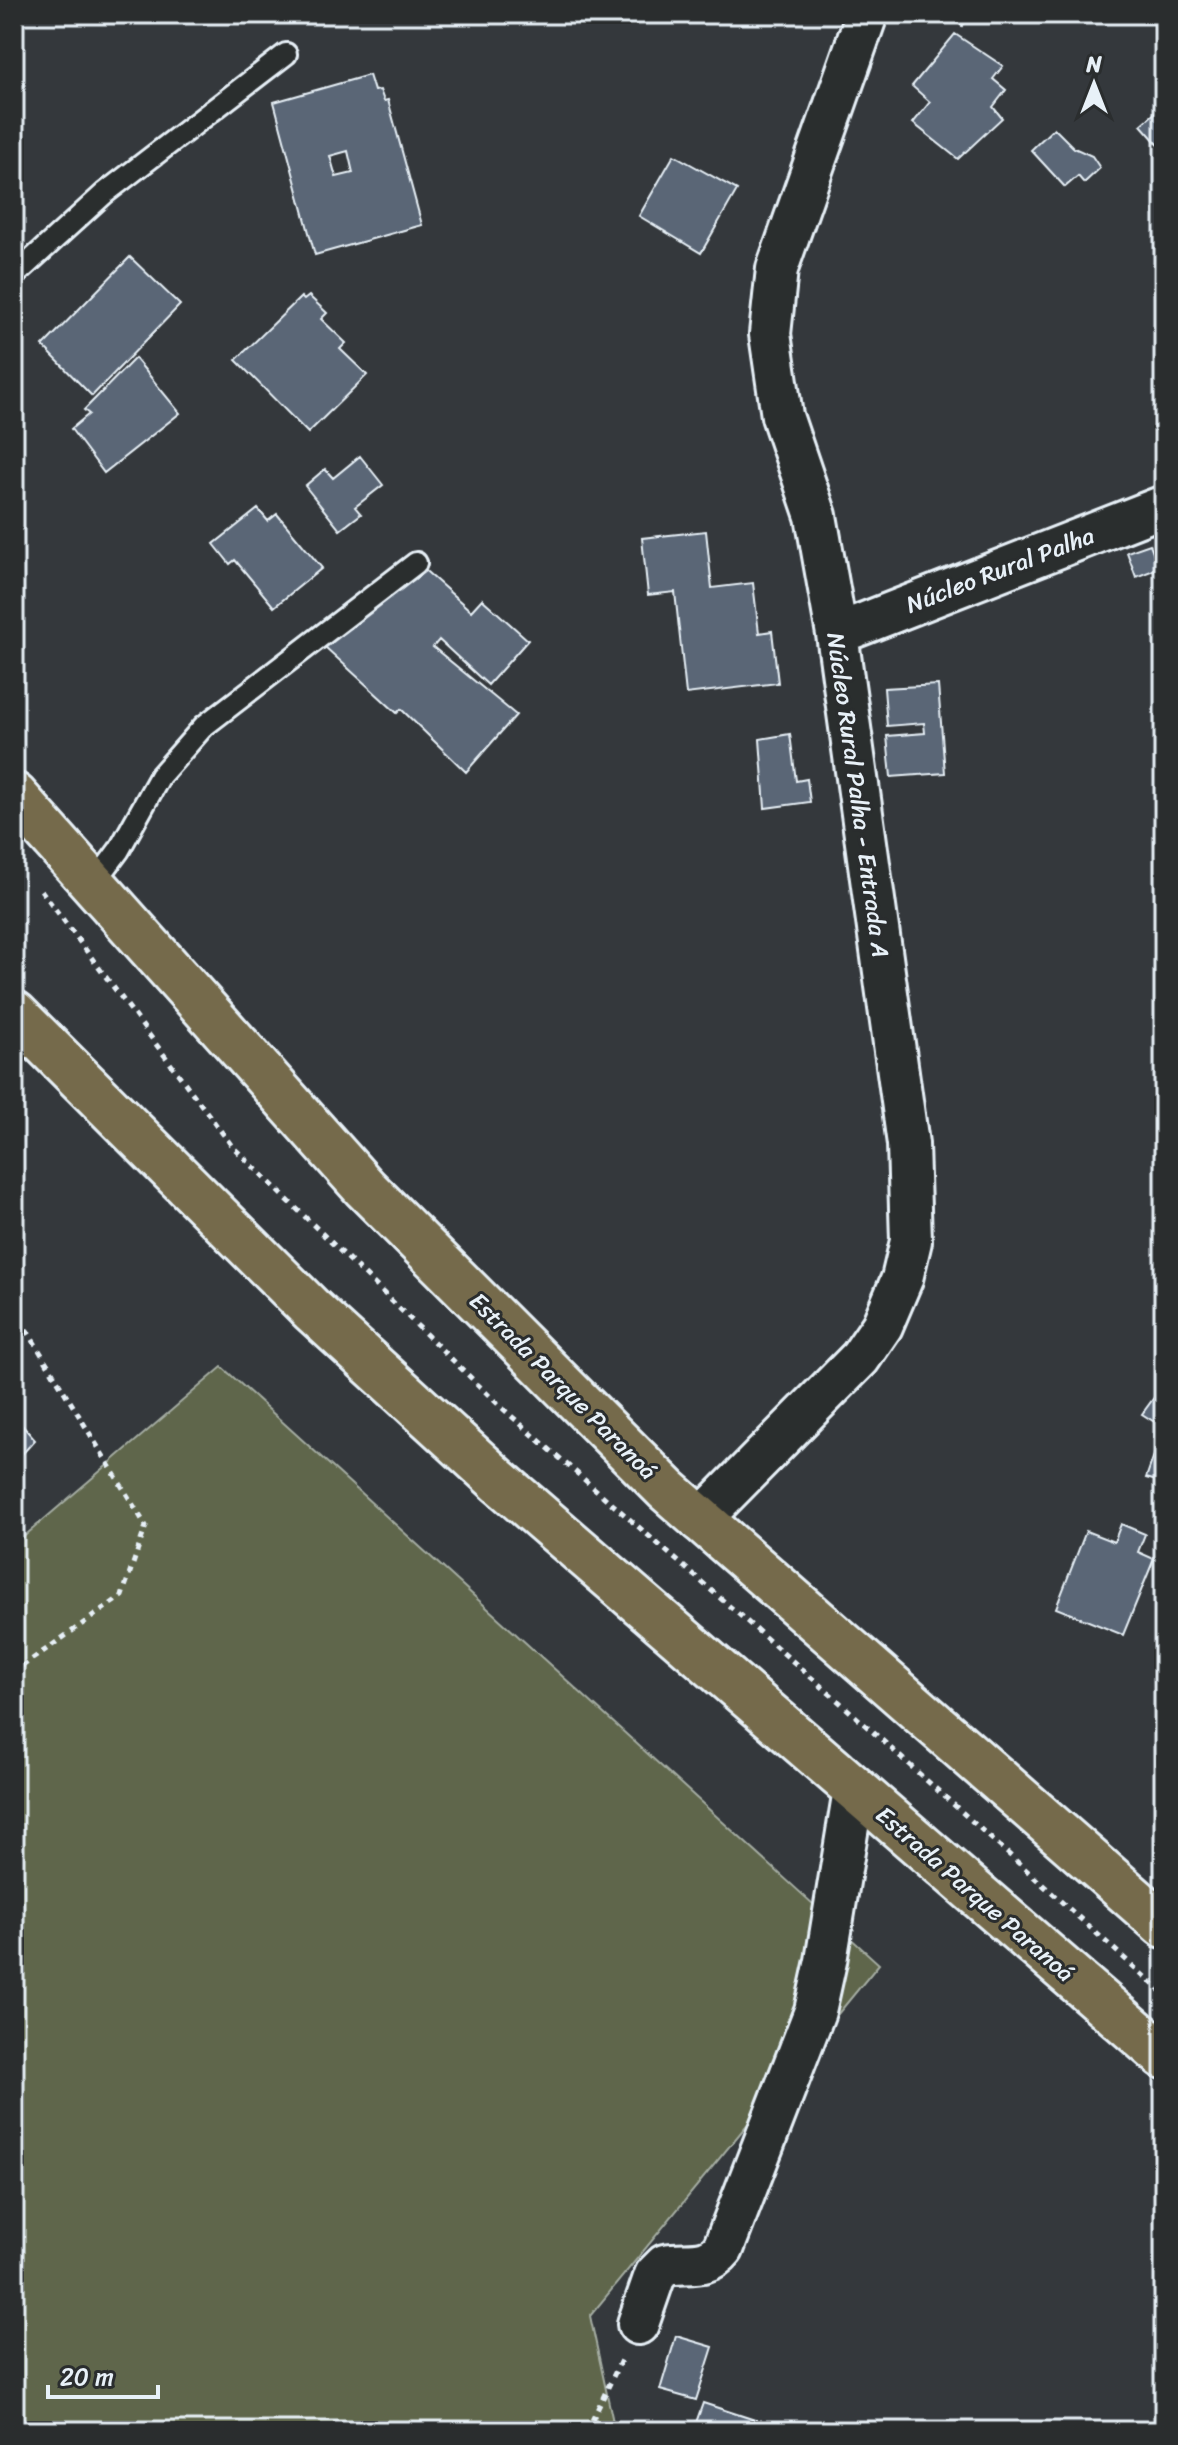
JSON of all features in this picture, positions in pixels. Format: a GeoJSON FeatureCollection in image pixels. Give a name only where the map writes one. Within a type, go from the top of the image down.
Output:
{"type":"FeatureCollection","features":[{"type":"Feature","properties":{"kind":"main road","name":"Estrada Parque Paranoá"},"geometry":{"type":"LineString","coordinates":[[14,795],[365,1188],[699,1521],[1164,1925]]}},
{"type":"Feature","properties":{"kind":"main road","name":"Estrada Parque Paranoá"},"geometry":{"type":"LineString","coordinates":[[14,1013],[323,1321],[499,1481],[1162,2053]]}},
{"type":"Feature","properties":{"kind":"street","name":"Núcleo Rural Palha - Entrada A"},"geometry":{"type":"LineString","coordinates":[[699,1521],[860,1358],[882,1326],[902,1279],[911,1241],[908,1144],[837,634],[816,516],[782,416],[770,334],[777,269],[867,14]]}},
{"type":"Feature","properties":{"kind":"street","name":"Núcleo Rural Palha"},"geometry":{"type":"LineString","coordinates":[[837,634],[1164,506]]}},
{"type":"Feature","properties":{"kind":"street"},"geometry":{"type":"LineString","coordinates":[[638,2324],[655,2275],[665,2265],[701,2264],[715,2259],[723,2249],[815,2011],[854,1790]]}},
{"type":"Feature","properties":{"kind":"lane"},"geometry":{"type":"LineString","coordinates":[[14,276],[105,193],[286,54]]}},
{"type":"Feature","properties":{"kind":"lane"},"geometry":{"type":"LineString","coordinates":[[93,885],[119,850],[160,776],[204,726],[416,563]]}},
{"type":"Feature","properties":{"kind":"path"},"geometry":{"type":"LineString","coordinates":[[14,1309],[146,1526],[122,1596],[14,1672]]}},
{"type":"Feature","properties":{"kind":"path"},"geometry":{"type":"LineString","coordinates":[[587,2431],[638,2324]]}},
{"type":"Feature","properties":{"kind":"green space"},"geometry":{"type":"Polygon","coordinates":[[[222,1367],[879,1964],[590,2316],[615,2431],[14,2431],[14,1545],[222,1367]]]}},
{"type":"Feature","properties":{"kind":"building"},"geometry":{"type":"Polygon","coordinates":[[[949,14],[973,14],[962,26],[949,14]]]}},
{"type":"Feature","properties":{"kind":"building"},"geometry":{"type":"Polygon","coordinates":[[[955,34],[1003,66],[993,79],[1006,90],[993,107],[1002,118],[958,159],[913,123],[930,102],[912,86],[955,34]]]}},
{"type":"Feature","properties":{"kind":"building"},"geometry":{"type":"Polygon","coordinates":[[[369,75],[374,91],[380,90],[384,101],[388,100],[422,225],[315,255],[274,102],[369,75]],[[348,151],[330,156],[336,177],[353,173],[348,151]]]}},
{"type":"Feature","properties":{"kind":"building"},"geometry":{"type":"Polygon","coordinates":[[[1164,105],[1164,151],[1141,125],[1164,105]]]}},
{"type":"Feature","properties":{"kind":"building"},"geometry":{"type":"Polygon","coordinates":[[[1054,128],[1074,148],[1092,156],[1100,168],[1084,183],[1078,176],[1065,187],[1031,150],[1054,128]]]}},
{"type":"Feature","properties":{"kind":"building"},"geometry":{"type":"Polygon","coordinates":[[[674,155],[737,190],[701,253],[639,216],[674,155]]]}},
{"type":"Feature","properties":{"kind":"building"},"geometry":{"type":"Polygon","coordinates":[[[130,257],[180,305],[92,396],[43,346],[130,257]]]}},
{"type":"Feature","properties":{"kind":"building"},"geometry":{"type":"Polygon","coordinates":[[[309,296],[327,313],[321,319],[346,343],[340,349],[367,375],[308,433],[236,360],[301,297],[304,300],[309,296]]]}},
{"type":"Feature","properties":{"kind":"building"},"geometry":{"type":"Polygon","coordinates":[[[135,358],[180,413],[104,473],[71,429],[89,414],[84,410],[135,358]]]}},
{"type":"Feature","properties":{"kind":"building"},"geometry":{"type":"Polygon","coordinates":[[[360,456],[383,485],[355,507],[361,514],[340,530],[305,486],[325,469],[333,478],[360,456]]]}},
{"type":"Feature","properties":{"kind":"building"},"geometry":{"type":"Polygon","coordinates":[[[258,509],[268,521],[277,514],[322,568],[274,607],[235,560],[230,564],[214,544],[258,509]]]}},
{"type":"Feature","properties":{"kind":"building"},"geometry":{"type":"Polygon","coordinates":[[[706,531],[712,588],[753,583],[759,633],[772,631],[778,683],[686,694],[675,592],[648,595],[642,538],[706,531]]]}},
{"type":"Feature","properties":{"kind":"building"},"geometry":{"type":"Polygon","coordinates":[[[1150,544],[1159,568],[1136,577],[1127,552],[1150,544]]]}},
{"type":"Feature","properties":{"kind":"building"},"geometry":{"type":"Polygon","coordinates":[[[419,565],[471,611],[482,599],[528,640],[488,685],[439,640],[433,647],[516,715],[466,772],[401,709],[397,713],[325,647],[382,584],[393,593],[419,565]]]}},
{"type":"Feature","properties":{"kind":"building"},"geometry":{"type":"Polygon","coordinates":[[[938,685],[945,773],[891,777],[887,736],[925,733],[924,723],[887,726],[884,688],[938,685]]]}},
{"type":"Feature","properties":{"kind":"building"},"geometry":{"type":"Polygon","coordinates":[[[790,734],[796,781],[807,779],[810,802],[765,808],[760,739],[790,734]]]}},
{"type":"Feature","properties":{"kind":"building"},"geometry":{"type":"Polygon","coordinates":[[[1164,1384],[1164,1428],[1142,1414],[1164,1384]]]}},
{"type":"Feature","properties":{"kind":"building"},"geometry":{"type":"Polygon","coordinates":[[[14,1416],[35,1440],[14,1463],[14,1416]]]}},
{"type":"Feature","properties":{"kind":"building"},"geometry":{"type":"Polygon","coordinates":[[[1159,1441],[1164,1443],[1164,1483],[1146,1478],[1159,1441]]]}},
{"type":"Feature","properties":{"kind":"building"},"geometry":{"type":"Polygon","coordinates":[[[1121,1524],[1145,1534],[1138,1552],[1154,1559],[1123,1635],[1056,1608],[1086,1531],[1114,1542],[1121,1524]]]}},
{"type":"Feature","properties":{"kind":"building"},"geometry":{"type":"Polygon","coordinates":[[[676,2336],[713,2347],[696,2400],[660,2390],[676,2336]]]}},
{"type":"Feature","properties":{"kind":"building"},"geometry":{"type":"Polygon","coordinates":[[[703,2403],[764,2423],[761,2431],[693,2431],[703,2403]]]}}]}
